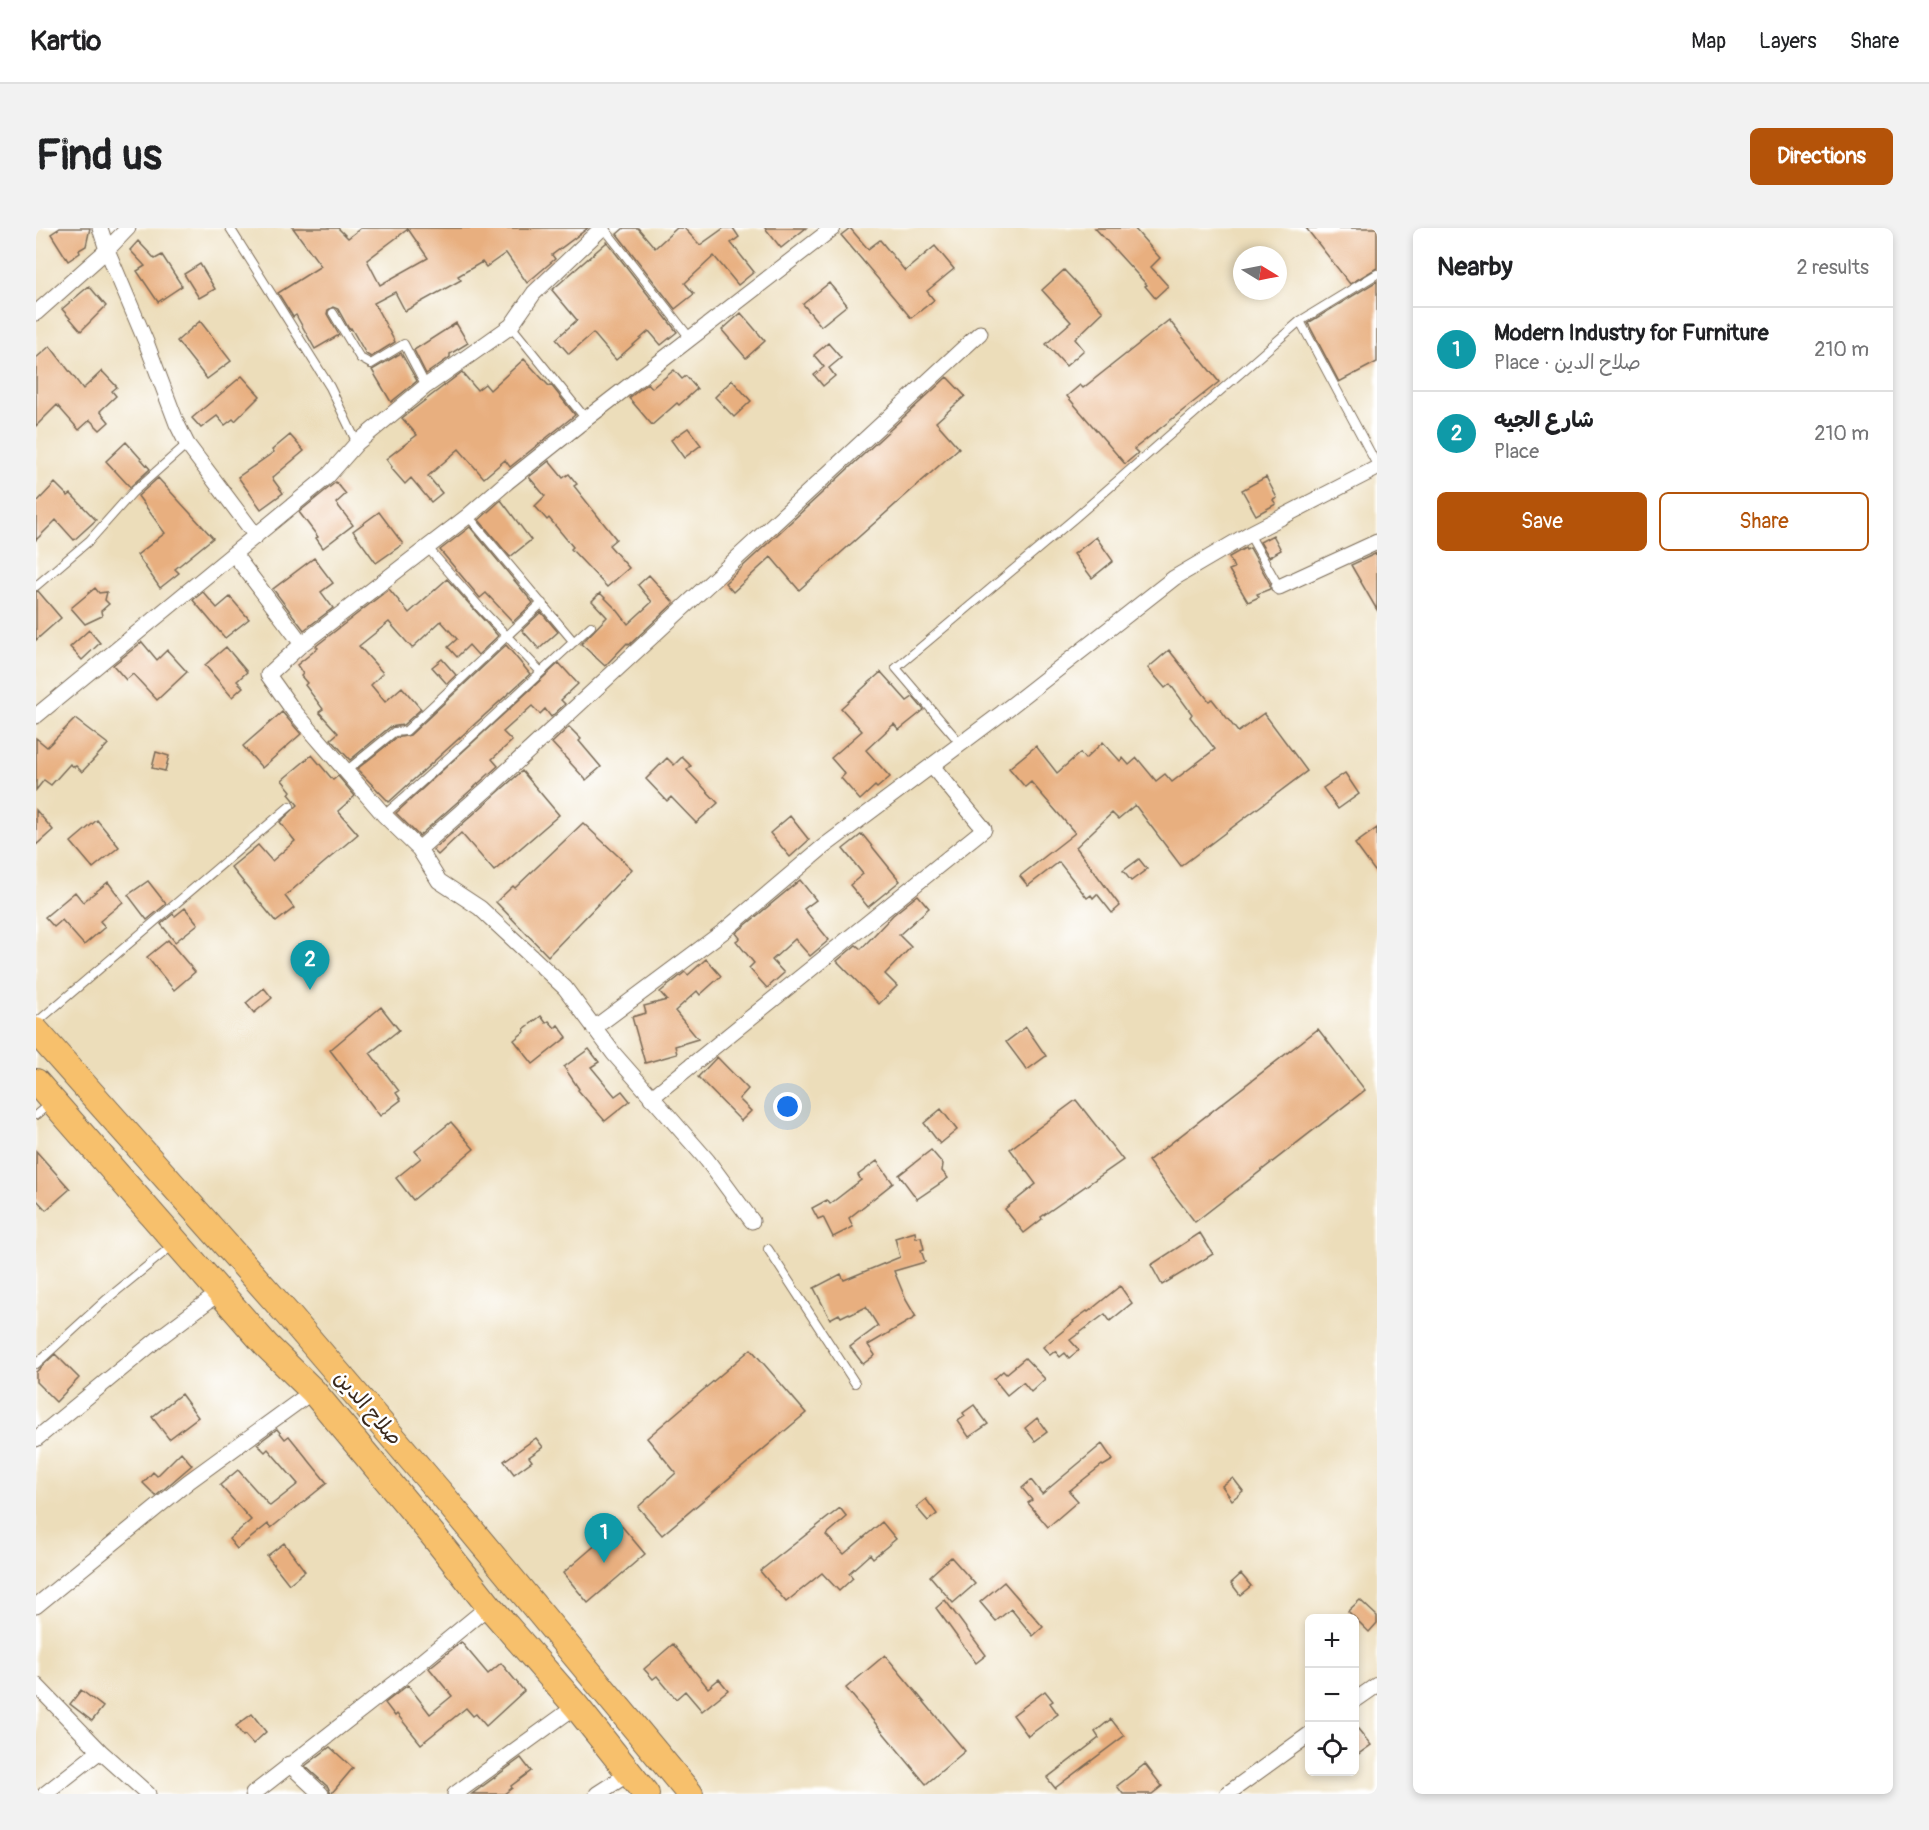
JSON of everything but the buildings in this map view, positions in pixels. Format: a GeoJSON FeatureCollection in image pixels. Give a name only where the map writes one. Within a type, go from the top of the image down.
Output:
{"type":"FeatureCollection","features":[{"type":"Feature","properties":{"kind":"highway","name":"صلاح الدين"},"geometry":{"type":"LineString","coordinates":[[36,1031],[298,1327],[442,1495],[690,1794]]}},
{"type":"Feature","properties":{"kind":"highway","name":"صلاح الدين"},"geometry":{"type":"LineString","coordinates":[[36,1082],[44,1108],[177,1242],[266,1345],[313,1391],[489,1606],[576,1706],[645,1794]]}},
{"type":"Feature","properties":{"kind":"highway"},"geometry":{"type":"LineString","coordinates":[[266,1345],[278,1333],[281,1326],[290,1324],[298,1327]]}},
{"type":"Feature","properties":{"kind":"street"},"geometry":{"type":"LineString","coordinates":[[100,228],[177,424],[188,444],[256,536]]}},
{"type":"Feature","properties":{"kind":"street"},"geometry":{"type":"LineString","coordinates":[[36,313],[129,228]]}},
{"type":"Feature","properties":{"kind":"street"},"geometry":{"type":"LineString","coordinates":[[36,716],[327,477],[357,442],[426,386],[511,326],[534,293],[603,228]]}},
{"type":"Feature","properties":{"kind":"street"},"geometry":{"type":"LineString","coordinates":[[752,1221],[707,1160],[651,1098],[565,988],[480,908],[439,881],[419,849],[384,816],[292,710],[268,675],[302,644],[468,516],[586,419],[833,228]]}},
{"type":"Feature","properties":{"kind":"street"},"geometry":{"type":"LineString","coordinates":[[419,849],[495,782],[980,333]]}},
{"type":"Feature","properties":{"kind":"street"},"geometry":{"type":"LineString","coordinates":[[594,1028],[724,930],[823,847],[961,744],[1174,578],[1249,534],[1377,467]]}},
{"type":"Feature","properties":{"kind":"street"},"geometry":{"type":"LineString","coordinates":[[1279,587],[1377,542]]}},
{"type":"Feature","properties":{"kind":"street"},"geometry":{"type":"LineString","coordinates":[[234,554],[302,644]]}},
{"type":"Feature","properties":{"kind":"street"},"geometry":{"type":"LineString","coordinates":[[651,1098],[984,829],[932,766]]}},
{"type":"Feature","properties":{"kind":"street"},"geometry":{"type":"LineString","coordinates":[[36,1439],[159,1338],[220,1292]]}},
{"type":"Feature","properties":{"kind":"street"},"geometry":{"type":"LineString","coordinates":[[36,1606],[188,1482],[313,1391]]}},
{"type":"Feature","properties":{"kind":"street"},"geometry":{"type":"LineString","coordinates":[[253,1794],[394,1684],[489,1606]]}},
{"type":"Feature","properties":{"kind":"street"},"geometry":{"type":"LineString","coordinates":[[36,1685],[100,1751],[148,1794]]}},
{"type":"Feature","properties":{"kind":"street"},"geometry":{"type":"LineString","coordinates":[[1359,1698],[1377,1685]]}},
{"type":"Feature","properties":{"kind":"street"},"geometry":{"type":"LineString","coordinates":[[454,1794],[576,1706]]}},
{"type":"Feature","properties":{"kind":"street"},"geometry":{"type":"LineString","coordinates":[[1227,1794],[1305,1738]]}},
{"type":"Feature","properties":{"kind":"street"},"geometry":{"type":"LineString","coordinates":[[45,1794],[100,1751]]}},
{"type":"Feature","properties":{"kind":"street"},"geometry":{"type":"LineString","coordinates":[[289,1764],[321,1794]]}},
{"type":"Feature","properties":{"kind":"street"},"geometry":{"type":"LineString","coordinates":[[597,1794],[628,1774]]}},
{"type":"Feature","properties":{"kind":"lane"},"geometry":{"type":"LineString","coordinates":[[230,228],[330,387],[357,442]]}},
{"type":"Feature","properties":{"kind":"lane"},"geometry":{"type":"LineString","coordinates":[[603,228],[690,338]]}},
{"type":"Feature","properties":{"kind":"lane"},"geometry":{"type":"LineString","coordinates":[[961,744],[896,668],[1076,517],[1300,321],[1377,274]]}},
{"type":"Feature","properties":{"kind":"lane"},"geometry":{"type":"LineString","coordinates":[[333,314],[360,358],[371,364],[404,344],[426,386]]}},
{"type":"Feature","properties":{"kind":"lane"},"geometry":{"type":"LineString","coordinates":[[1300,321],[1377,467]]}},
{"type":"Feature","properties":{"kind":"lane"},"geometry":{"type":"LineString","coordinates":[[511,326],[586,419]]}},
{"type":"Feature","properties":{"kind":"lane"},"geometry":{"type":"LineString","coordinates":[[36,586],[90,540],[132,493],[188,444]]}},
{"type":"Feature","properties":{"kind":"lane"},"geometry":{"type":"LineString","coordinates":[[468,516],[573,642]]}},
{"type":"Feature","properties":{"kind":"lane"},"geometry":{"type":"LineString","coordinates":[[1249,534],[1279,587]]}},
{"type":"Feature","properties":{"kind":"lane"},"geometry":{"type":"LineString","coordinates":[[428,547],[483,611],[540,671]]}},
{"type":"Feature","properties":{"kind":"lane"},"geometry":{"type":"LineString","coordinates":[[346,771],[394,732],[405,731],[542,603]]}},
{"type":"Feature","properties":{"kind":"lane"},"geometry":{"type":"LineString","coordinates":[[384,816],[450,758],[540,671],[591,626]]}},
{"type":"Feature","properties":{"kind":"lane"},"geometry":{"type":"LineString","coordinates":[[36,1023],[290,806]]}},
{"type":"Feature","properties":{"kind":"lane"},"geometry":{"type":"LineString","coordinates":[[36,1364],[107,1299],[177,1242]]}},
{"type":"Feature","properties":{"kind":"lane"},"geometry":{"type":"LineString","coordinates":[[768,1249],[855,1383]]}},
{"type":"Feature","properties":{"kind":"place","name":"شارع الجيه"},"geometry":{"type":"Point","coordinates":[310,990]}},
{"type":"Feature","properties":{"kind":"place","name":"Modern Industry for Furniture"},"geometry":{"type":"Point","coordinates":[604,1563]}}]}
